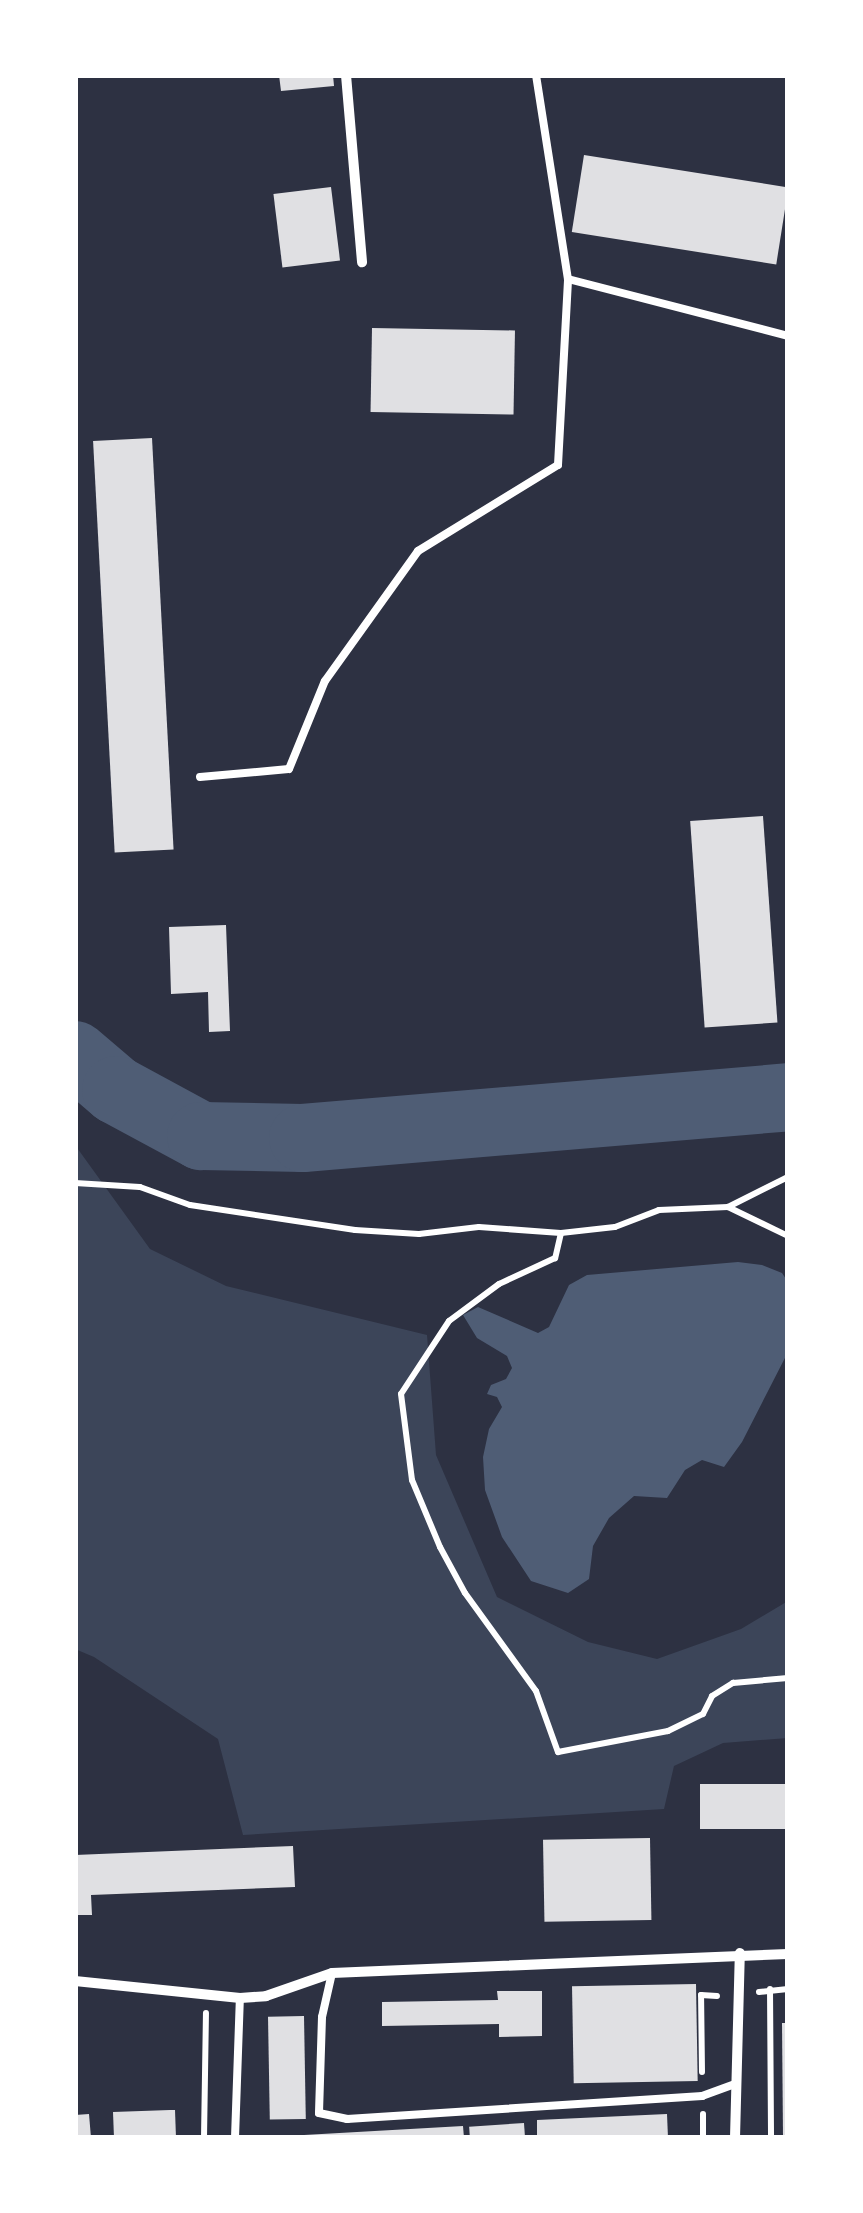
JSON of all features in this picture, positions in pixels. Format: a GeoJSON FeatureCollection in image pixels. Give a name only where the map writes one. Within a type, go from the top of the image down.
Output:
{"type":"FeatureCollection","features":[{"type":"Feature","properties":{"kind":"street"},"geometry":{"type":"LineString","coordinates":[[346,75],[362,262]]}},
{"type":"Feature","properties":{"kind":"street"},"geometry":{"type":"LineString","coordinates":[[735,2138],[734,2084],[742,1996],[740,1953]]}},
{"type":"Feature","properties":{"kind":"street"},"geometry":{"type":"LineString","coordinates":[[75,1981],[240,1998],[266,1996],[332,1973],[788,1954]]}},
{"type":"Feature","properties":{"kind":"lane"},"geometry":{"type":"LineString","coordinates":[[200,776],[289,769],[324,681],[418,552],[558,465],[568,279],[536,75]]}},
{"type":"Feature","properties":{"kind":"lane"},"geometry":{"type":"LineString","coordinates":[[568,279],[788,336]]}},
{"type":"Feature","properties":{"kind":"lane"},"geometry":{"type":"LineString","coordinates":[[332,1973],[322,2017],[320,2113],[347,2119],[702,2096],[734,2084]]}},
{"type":"Feature","properties":{"kind":"lane"},"geometry":{"type":"LineString","coordinates":[[235,2138],[240,1998]]}},
{"type":"Feature","properties":{"kind":"path"},"geometry":{"type":"LineString","coordinates":[[75,1183],[140,1187],[190,1204],[355,1230],[419,1234],[479,1227],[561,1233],[615,1227],[658,1210],[728,1207],[788,1177]]}},
{"type":"Feature","properties":{"kind":"path"},"geometry":{"type":"LineString","coordinates":[[728,1207],[788,1236]]}},
{"type":"Feature","properties":{"kind":"path"},"geometry":{"type":"LineString","coordinates":[[561,1233],[556,1258],[500,1284],[449,1321],[401,1394],[412,1480],[440,1547],[465,1593],[536,1690],[558,1752],[568,1754],[604,1740],[668,1731],[703,1714],[712,1696],[733,1683],[788,1678]]}},
{"type":"Feature","properties":{"kind":"path"},"geometry":{"type":"LineString","coordinates":[[770,1989],[772,2138]]}},
{"type":"Feature","properties":{"kind":"path"},"geometry":{"type":"LineString","coordinates":[[703,2138],[702,1995],[742,1996]]}},
{"type":"Feature","properties":{"kind":"path"},"geometry":{"type":"LineString","coordinates":[[204,2138],[206,2003]]}},
{"type":"Feature","properties":{"kind":"shaded area"},"geometry":{"type":"Polygon","coordinates":[[[75,1145],[150,1249],[226,1286],[427,1335],[436,1455],[497,1597],[588,1642],[657,1659],[741,1629],[788,1601],[788,1738],[723,1743],[674,1766],[664,1809],[243,1835],[218,1739],[94,1657],[75,1649],[75,1145]]]}},
{"type":"Feature","properties":{"kind":"shaded area"},"geometry":{"type":"Polygon","coordinates":[[[738,1262],[782,1273],[788,1282],[788,1352],[742,1442],[724,1467],[702,1460],[685,1470],[667,1498],[634,1496],[609,1518],[593,1546],[589,1579],[568,1593],[531,1581],[502,1537],[485,1490],[483,1457],[489,1429],[502,1407],[497,1397],[487,1394],[491,1385],[506,1379],[512,1368],[507,1356],[477,1338],[463,1315],[478,1307],[538,1333],[549,1327],[569,1285],[587,1275],[738,1262]]]}},
{"type":"Feature","properties":{"kind":"building"},"geometry":{"type":"Polygon","coordinates":[[[279,75],[333,75],[334,86],[281,91],[279,75]]]}},
{"type":"Feature","properties":{"kind":"building"},"geometry":{"type":"Polygon","coordinates":[[[584,155],[788,187],[776,264],[572,232],[584,155]]]}},
{"type":"Feature","properties":{"kind":"building"},"geometry":{"type":"Polygon","coordinates":[[[331,187],[340,260],[282,268],[273,194],[331,187]]]}},
{"type":"Feature","properties":{"kind":"building"},"geometry":{"type":"Polygon","coordinates":[[[372,328],[515,330],[514,414],[371,412],[372,328]]]}},
{"type":"Feature","properties":{"kind":"building"},"geometry":{"type":"Polygon","coordinates":[[[152,438],[174,849],[115,853],[93,441],[152,438]]]}},
{"type":"Feature","properties":{"kind":"building"},"geometry":{"type":"Polygon","coordinates":[[[763,816],[777,1022],[705,1028],[690,821],[763,816]]]}},
{"type":"Feature","properties":{"kind":"building"},"geometry":{"type":"Polygon","coordinates":[[[226,925],[230,1031],[209,1032],[208,992],[171,994],[169,927],[226,925]]]}},
{"type":"Feature","properties":{"kind":"building"},"geometry":{"type":"Polygon","coordinates":[[[700,1784],[788,1784],[788,1829],[700,1829],[700,1784]]]}},
{"type":"Feature","properties":{"kind":"building"},"geometry":{"type":"Polygon","coordinates":[[[650,1838],[651,1920],[544,1922],[543,1840],[650,1838]]]}},
{"type":"Feature","properties":{"kind":"building"},"geometry":{"type":"Polygon","coordinates":[[[293,1846],[295,1887],[91,1895],[92,1915],[75,1915],[75,1855],[293,1846]]]}},
{"type":"Feature","properties":{"kind":"building"},"geometry":{"type":"Polygon","coordinates":[[[696,1984],[698,2081],[574,2083],[572,1986],[696,1984]]]}},
{"type":"Feature","properties":{"kind":"building"},"geometry":{"type":"Polygon","coordinates":[[[497,1991],[542,1991],[542,2036],[499,2037],[499,2024],[382,2026],[382,2002],[498,2000],[497,1991]]]}},
{"type":"Feature","properties":{"kind":"building"},"geometry":{"type":"Polygon","coordinates":[[[304,2016],[306,2119],[270,2120],[268,2017],[304,2016]]]}},
{"type":"Feature","properties":{"kind":"building"},"geometry":{"type":"Polygon","coordinates":[[[782,2023],[788,2023],[788,2137],[783,2137],[782,2023]]]}},
{"type":"Feature","properties":{"kind":"building"},"geometry":{"type":"Polygon","coordinates":[[[175,2110],[176,2138],[114,2138],[113,2112],[175,2110]]]}},
{"type":"Feature","properties":{"kind":"building"},"geometry":{"type":"Polygon","coordinates":[[[89,2114],[91,2138],[75,2138],[75,2115],[89,2114]]]}},
{"type":"Feature","properties":{"kind":"building"},"geometry":{"type":"Polygon","coordinates":[[[667,2114],[668,2138],[537,2138],[537,2120],[667,2114]]]}},
{"type":"Feature","properties":{"kind":"building"},"geometry":{"type":"Polygon","coordinates":[[[524,2123],[525,2138],[470,2138],[469,2127],[524,2123]]]}},
{"type":"Feature","properties":{"kind":"building"},"geometry":{"type":"Polygon","coordinates":[[[463,2126],[464,2138],[304,2138],[304,2135],[463,2126]]]}},
{"type":"Feature","properties":{"kind":"waterway"},"geometry":{"type":"LineString","coordinates":[[75,1055],[116,1090],[201,1136],[303,1138],[788,1097]]}}]}
